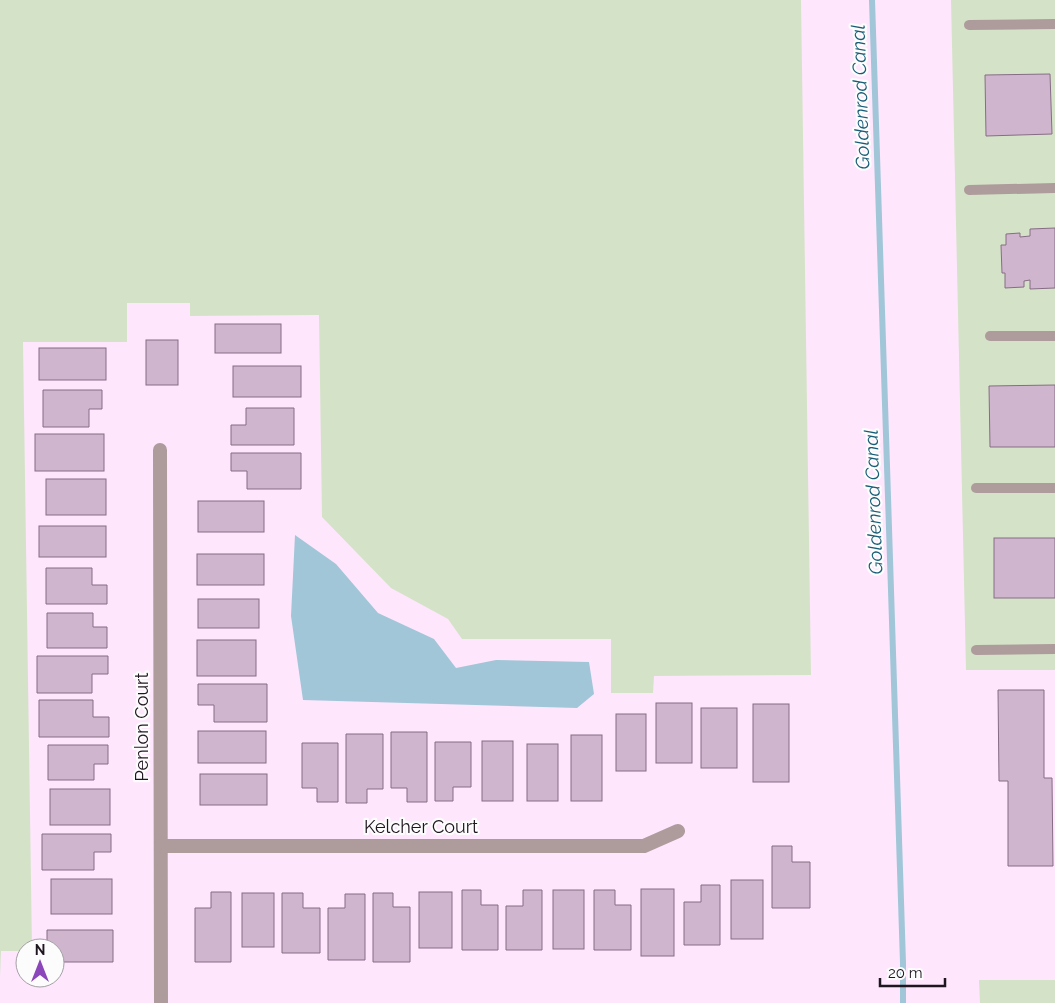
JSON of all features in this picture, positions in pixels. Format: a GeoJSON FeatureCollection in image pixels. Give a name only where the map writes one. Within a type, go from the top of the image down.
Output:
{"type":"FeatureCollection","features":[{"type":"Feature","properties":{"kind":"street","name":"Penlon Court"},"geometry":{"type":"LineString","coordinates":[[160,450],[161,1003]]}},
{"type":"Feature","properties":{"kind":"street","name":"Kelcher Court"},"geometry":{"type":"LineString","coordinates":[[161,846],[644,846],[678,831]]}},
{"type":"Feature","properties":{"kind":"lane"},"geometry":{"type":"LineString","coordinates":[[969,25],[1055,24]]}},
{"type":"Feature","properties":{"kind":"lane"},"geometry":{"type":"LineString","coordinates":[[969,190],[1055,188]]}},
{"type":"Feature","properties":{"kind":"lane"},"geometry":{"type":"LineString","coordinates":[[990,336],[1055,336]]}},
{"type":"Feature","properties":{"kind":"lane"},"geometry":{"type":"LineString","coordinates":[[976,488],[1055,488]]}},
{"type":"Feature","properties":{"kind":"lane"},"geometry":{"type":"LineString","coordinates":[[976,650],[1055,649]]}},
{"type":"Feature","properties":{"kind":"green space"},"geometry":{"type":"Polygon","coordinates":[[[0,0],[801,0],[811,675],[654,676],[653,693],[611,693],[611,639],[462,639],[448,619],[391,588],[322,517],[319,315],[190,316],[190,303],[127,303],[127,342],[23,342],[32,938],[15,938],[15,951],[1,951],[0,978],[0,0]]]}},
{"type":"Feature","properties":{"kind":"green space"},"geometry":{"type":"Polygon","coordinates":[[[951,0],[1055,0],[1055,670],[966,670],[951,0]]]}},
{"type":"Feature","properties":{"kind":"green space"},"geometry":{"type":"Polygon","coordinates":[[[979,980],[1055,980],[1055,1003],[980,1003],[979,980]]]}},
{"type":"Feature","properties":{"kind":"water"},"geometry":{"type":"Polygon","coordinates":[[[295,535],[336,564],[378,613],[434,639],[456,668],[496,660],[589,662],[594,694],[577,708],[303,700],[291,616],[295,535]]]}},
{"type":"Feature","properties":{"kind":"building"},"geometry":{"type":"Polygon","coordinates":[[[1050,74],[1052,134],[986,136],[985,75],[1050,74]]]}},
{"type":"Feature","properties":{"kind":"building"},"geometry":{"type":"Polygon","coordinates":[[[1055,228],[1055,288],[1030,289],[1030,280],[1024,281],[1024,287],[1005,288],[1005,273],[1002,273],[1001,245],[1006,245],[1006,234],[1020,233],[1020,237],[1030,236],[1030,229],[1055,228]]]}},
{"type":"Feature","properties":{"kind":"building"},"geometry":{"type":"Polygon","coordinates":[[[215,324],[281,324],[281,353],[215,353],[215,324]]]}},
{"type":"Feature","properties":{"kind":"building"},"geometry":{"type":"Polygon","coordinates":[[[146,340],[178,340],[178,385],[146,385],[146,340]]]}},
{"type":"Feature","properties":{"kind":"building"},"geometry":{"type":"Polygon","coordinates":[[[39,348],[106,348],[106,380],[39,380],[39,348]]]}},
{"type":"Feature","properties":{"kind":"building"},"geometry":{"type":"Polygon","coordinates":[[[233,366],[301,366],[301,397],[233,397],[233,366]]]}},
{"type":"Feature","properties":{"kind":"building"},"geometry":{"type":"Polygon","coordinates":[[[1055,385],[1055,447],[990,447],[989,386],[1055,385]]]}},
{"type":"Feature","properties":{"kind":"building"},"geometry":{"type":"Polygon","coordinates":[[[43,390],[102,390],[102,409],[89,409],[89,427],[43,427],[43,390]]]}},
{"type":"Feature","properties":{"kind":"building"},"geometry":{"type":"Polygon","coordinates":[[[246,408],[294,408],[294,445],[231,445],[231,425],[246,425],[246,408]]]}},
{"type":"Feature","properties":{"kind":"building"},"geometry":{"type":"Polygon","coordinates":[[[35,434],[104,434],[104,471],[35,471],[35,434]]]}},
{"type":"Feature","properties":{"kind":"building"},"geometry":{"type":"Polygon","coordinates":[[[231,453],[301,453],[301,489],[247,489],[247,471],[231,471],[231,453]]]}},
{"type":"Feature","properties":{"kind":"building"},"geometry":{"type":"Polygon","coordinates":[[[46,479],[106,479],[106,515],[46,515],[46,479]]]}},
{"type":"Feature","properties":{"kind":"building"},"geometry":{"type":"Polygon","coordinates":[[[198,501],[264,501],[264,532],[198,532],[198,501]]]}},
{"type":"Feature","properties":{"kind":"building"},"geometry":{"type":"Polygon","coordinates":[[[39,526],[106,526],[106,557],[39,557],[39,526]]]}},
{"type":"Feature","properties":{"kind":"building"},"geometry":{"type":"Polygon","coordinates":[[[994,538],[1055,538],[1055,598],[994,598],[994,538]]]}},
{"type":"Feature","properties":{"kind":"building"},"geometry":{"type":"Polygon","coordinates":[[[197,554],[264,554],[264,585],[197,585],[197,554]]]}},
{"type":"Feature","properties":{"kind":"building"},"geometry":{"type":"Polygon","coordinates":[[[46,568],[92,568],[92,585],[107,585],[107,604],[46,604],[46,568]]]}},
{"type":"Feature","properties":{"kind":"building"},"geometry":{"type":"Polygon","coordinates":[[[198,599],[259,599],[259,628],[198,628],[198,599]]]}},
{"type":"Feature","properties":{"kind":"building"},"geometry":{"type":"Polygon","coordinates":[[[47,613],[93,613],[93,627],[107,627],[107,648],[47,648],[47,613]]]}},
{"type":"Feature","properties":{"kind":"building"},"geometry":{"type":"Polygon","coordinates":[[[197,640],[256,640],[256,676],[197,676],[197,640]]]}},
{"type":"Feature","properties":{"kind":"building"},"geometry":{"type":"Polygon","coordinates":[[[37,656],[108,656],[108,674],[92,674],[92,693],[37,693],[37,656]]]}},
{"type":"Feature","properties":{"kind":"building"},"geometry":{"type":"Polygon","coordinates":[[[198,684],[267,684],[267,722],[214,722],[214,705],[198,705],[198,684]]]}},
{"type":"Feature","properties":{"kind":"building"},"geometry":{"type":"Polygon","coordinates":[[[998,690],[1044,690],[1044,778],[1052,778],[1053,866],[1008,866],[1008,781],[999,781],[998,690]]]}},
{"type":"Feature","properties":{"kind":"building"},"geometry":{"type":"Polygon","coordinates":[[[39,700],[93,700],[93,717],[109,717],[109,737],[39,737],[39,700]]]}},
{"type":"Feature","properties":{"kind":"building"},"geometry":{"type":"Polygon","coordinates":[[[656,703],[692,703],[692,763],[656,763],[656,703]]]}},
{"type":"Feature","properties":{"kind":"building"},"geometry":{"type":"Polygon","coordinates":[[[753,704],[789,704],[789,782],[753,782],[753,704]]]}},
{"type":"Feature","properties":{"kind":"building"},"geometry":{"type":"Polygon","coordinates":[[[701,708],[737,708],[737,768],[701,768],[701,708]]]}},
{"type":"Feature","properties":{"kind":"building"},"geometry":{"type":"Polygon","coordinates":[[[616,714],[646,714],[646,771],[616,771],[616,714]]]}},
{"type":"Feature","properties":{"kind":"building"},"geometry":{"type":"Polygon","coordinates":[[[198,731],[266,731],[266,763],[198,763],[198,731]]]}},
{"type":"Feature","properties":{"kind":"building"},"geometry":{"type":"Polygon","coordinates":[[[391,732],[427,732],[427,802],[407,802],[407,788],[391,788],[391,732]]]}},
{"type":"Feature","properties":{"kind":"building"},"geometry":{"type":"Polygon","coordinates":[[[346,734],[383,734],[383,789],[367,789],[367,803],[346,803],[346,734]]]}},
{"type":"Feature","properties":{"kind":"building"},"geometry":{"type":"Polygon","coordinates":[[[571,735],[602,735],[602,801],[571,801],[571,735]]]}},
{"type":"Feature","properties":{"kind":"building"},"geometry":{"type":"Polygon","coordinates":[[[482,741],[513,741],[513,801],[482,801],[482,741]]]}},
{"type":"Feature","properties":{"kind":"building"},"geometry":{"type":"Polygon","coordinates":[[[435,742],[471,742],[471,787],[453,787],[453,801],[435,801],[435,742]]]}},
{"type":"Feature","properties":{"kind":"building"},"geometry":{"type":"Polygon","coordinates":[[[302,743],[338,743],[338,802],[317,802],[317,788],[302,788],[302,743]]]}},
{"type":"Feature","properties":{"kind":"building"},"geometry":{"type":"Polygon","coordinates":[[[527,744],[558,744],[558,801],[527,801],[527,744]]]}},
{"type":"Feature","properties":{"kind":"building"},"geometry":{"type":"Polygon","coordinates":[[[48,745],[108,745],[108,764],[94,764],[94,780],[48,780],[48,745]]]}},
{"type":"Feature","properties":{"kind":"building"},"geometry":{"type":"Polygon","coordinates":[[[200,774],[267,774],[267,805],[200,805],[200,774]]]}},
{"type":"Feature","properties":{"kind":"building"},"geometry":{"type":"Polygon","coordinates":[[[50,789],[110,789],[110,825],[50,825],[50,789]]]}},
{"type":"Feature","properties":{"kind":"building"},"geometry":{"type":"Polygon","coordinates":[[[42,834],[111,834],[111,852],[94,852],[94,870],[42,870],[42,834]]]}},
{"type":"Feature","properties":{"kind":"building"},"geometry":{"type":"Polygon","coordinates":[[[772,846],[792,846],[792,862],[810,862],[810,908],[772,908],[772,846]]]}},
{"type":"Feature","properties":{"kind":"building"},"geometry":{"type":"Polygon","coordinates":[[[51,879],[112,879],[112,914],[51,914],[51,879]]]}},
{"type":"Feature","properties":{"kind":"building"},"geometry":{"type":"Polygon","coordinates":[[[731,880],[763,880],[763,939],[731,939],[731,880]]]}},
{"type":"Feature","properties":{"kind":"building"},"geometry":{"type":"Polygon","coordinates":[[[701,885],[720,885],[720,945],[684,945],[684,902],[701,902],[701,885]]]}},
{"type":"Feature","properties":{"kind":"building"},"geometry":{"type":"Polygon","coordinates":[[[641,889],[674,889],[674,956],[641,956],[641,889]]]}},
{"type":"Feature","properties":{"kind":"building"},"geometry":{"type":"Polygon","coordinates":[[[462,890],[481,890],[481,905],[498,905],[498,950],[462,950],[462,890]]]}},
{"type":"Feature","properties":{"kind":"building"},"geometry":{"type":"Polygon","coordinates":[[[523,890],[542,890],[542,950],[506,950],[506,906],[523,906],[523,890]]]}},
{"type":"Feature","properties":{"kind":"building"},"geometry":{"type":"Polygon","coordinates":[[[553,890],[584,890],[584,949],[553,949],[553,890]]]}},
{"type":"Feature","properties":{"kind":"building"},"geometry":{"type":"Polygon","coordinates":[[[594,890],[615,890],[615,905],[631,905],[631,950],[594,950],[594,890]]]}},
{"type":"Feature","properties":{"kind":"building"},"geometry":{"type":"Polygon","coordinates":[[[211,892],[231,892],[231,962],[195,962],[195,908],[211,908],[211,892]]]}},
{"type":"Feature","properties":{"kind":"building"},"geometry":{"type":"Polygon","coordinates":[[[419,892],[452,892],[452,948],[419,948],[419,892]]]}},
{"type":"Feature","properties":{"kind":"building"},"geometry":{"type":"Polygon","coordinates":[[[242,893],[274,893],[274,947],[242,947],[242,893]]]}},
{"type":"Feature","properties":{"kind":"building"},"geometry":{"type":"Polygon","coordinates":[[[282,893],[303,893],[303,908],[320,908],[320,953],[282,953],[282,893]]]}},
{"type":"Feature","properties":{"kind":"building"},"geometry":{"type":"Polygon","coordinates":[[[373,893],[393,893],[393,907],[410,907],[410,962],[373,962],[373,893]]]}},
{"type":"Feature","properties":{"kind":"building"},"geometry":{"type":"Polygon","coordinates":[[[345,894],[365,894],[365,960],[328,960],[328,908],[345,908],[345,894]]]}},
{"type":"Feature","properties":{"kind":"building"},"geometry":{"type":"Polygon","coordinates":[[[47,930],[113,930],[113,962],[65,962],[65,938],[47,938],[47,930]]]}},
{"type":"Feature","properties":{"kind":"waterway","name":"Goldenrod Canal"},"geometry":{"type":"LineString","coordinates":[[872,0],[903,1003]]}}]}
